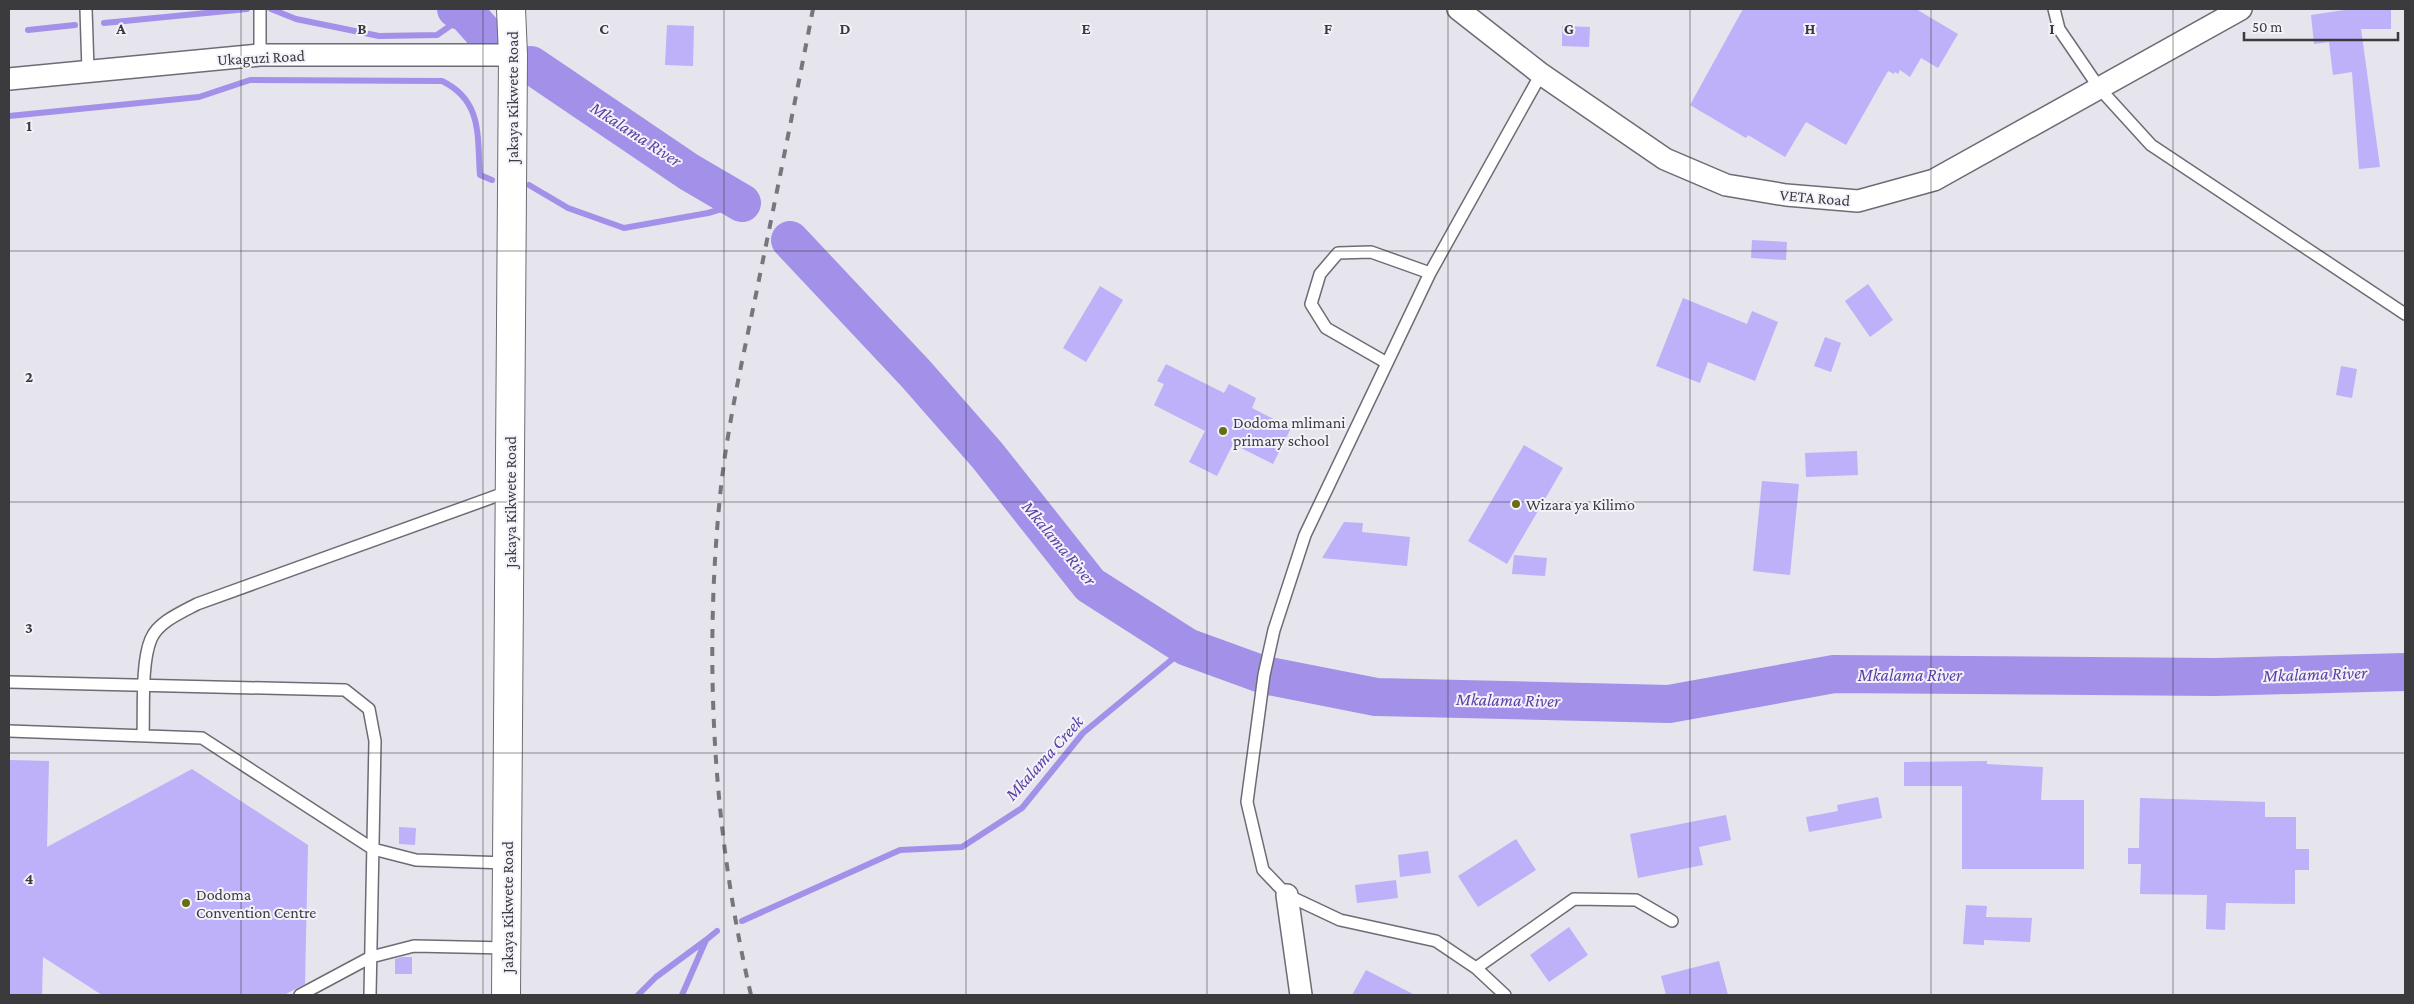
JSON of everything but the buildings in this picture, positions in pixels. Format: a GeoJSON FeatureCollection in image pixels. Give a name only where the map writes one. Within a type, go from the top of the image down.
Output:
{"type":"FeatureCollection","features":[{"type":"Feature","properties":{"kind":"main road","name":"Jakaya Kikwete Road"},"geometry":{"type":"LineString","coordinates":[[506,995],[513,55],[511,9]]}},
{"type":"Feature","properties":{"kind":"street","name":"VETA Road"},"geometry":{"type":"LineString","coordinates":[[1458,9],[1541,74],[1665,159],[1726,186],[1786,195],[1858,201],[1934,180],[2241,9]]}},
{"type":"Feature","properties":{"kind":"street","name":"Ukaguzi Road"},"geometry":{"type":"LineString","coordinates":[[9,79],[260,55],[513,55]]}},
{"type":"Feature","properties":{"kind":"street"},"geometry":{"type":"LineString","coordinates":[[1287,895],[1301,995]]}},
{"type":"Feature","properties":{"kind":"lane"},"geometry":{"type":"LineString","coordinates":[[86,9],[88,70]]}},
{"type":"Feature","properties":{"kind":"lane"},"geometry":{"type":"LineString","coordinates":[[260,9],[260,55]]}},
{"type":"Feature","properties":{"kind":"lane"},"geometry":{"type":"LineString","coordinates":[[2054,9],[2059,29],[2100,89],[2151,145],[2405,314]]}},
{"type":"Feature","properties":{"kind":"lane"},"geometry":{"type":"LineString","coordinates":[[1505,995],[1476,968],[1436,941],[1340,920],[1287,895],[1264,870],[1247,802],[1264,675],[1274,630],[1305,534],[1430,273],[1541,74]]}},
{"type":"Feature","properties":{"kind":"lane"},"geometry":{"type":"LineString","coordinates":[[1387,363],[1326,328],[1310,304],[1320,274],[1338,253],[1371,252],[1430,273]]}},
{"type":"Feature","properties":{"kind":"lane"},"geometry":{"type":"LineString","coordinates":[[143,736],[146,659],[151,638],[170,618],[197,604],[510,491]]}},
{"type":"Feature","properties":{"kind":"lane"},"geometry":{"type":"LineString","coordinates":[[9,682],[345,690],[368,709],[375,741],[370,995]]}},
{"type":"Feature","properties":{"kind":"lane"},"geometry":{"type":"LineString","coordinates":[[9,732],[202,738],[373,849],[416,860],[507,863]]}},
{"type":"Feature","properties":{"kind":"lane"},"geometry":{"type":"LineString","coordinates":[[1476,968],[1574,899],[1636,900],[1672,921]]}},
{"type":"Feature","properties":{"kind":"lane"},"geometry":{"type":"LineString","coordinates":[[300,995],[370,957],[414,946],[507,948]]}},
{"type":"Feature","properties":{"kind":"waterway"},"geometry":{"type":"LineString","coordinates":[[104,23],[247,9]]}},
{"type":"Feature","properties":{"kind":"waterway"},"geometry":{"type":"LineString","coordinates":[[271,9],[296,19],[379,36],[437,35],[467,14]]}},
{"type":"Feature","properties":{"kind":"waterway","name":"Mkalama River"},"geometry":{"type":"LineString","coordinates":[[456,9],[467,14],[484,33]]}},
{"type":"Feature","properties":{"kind":"waterway"},"geometry":{"type":"LineString","coordinates":[[28,30],[75,25]]}},
{"type":"Feature","properties":{"kind":"waterway","name":"Mkalama River"},"geometry":{"type":"LineString","coordinates":[[531,65],[689,172],[742,203]]}},
{"type":"Feature","properties":{"kind":"waterway"},"geometry":{"type":"LineString","coordinates":[[9,116],[199,97],[250,80],[442,81],[455,89],[465,99],[471,109],[477,133],[480,175],[492,180]]}},
{"type":"Feature","properties":{"kind":"waterway"},"geometry":{"type":"LineString","coordinates":[[529,185],[568,208],[624,228],[708,213],[742,203]]}},
{"type":"Feature","properties":{"kind":"waterway","name":"Mkalama River"},"geometry":{"type":"LineString","coordinates":[[790,240],[916,374],[987,455],[1090,585],[1187,647],[1264,675],[1376,697],[1669,704],[1834,674],[2215,677],[2405,672]]}},
{"type":"Feature","properties":{"kind":"waterway","name":"Mkalama Creek"},"geometry":{"type":"LineString","coordinates":[[742,921],[900,850],[962,847],[1022,808],[1083,733],[1187,647]]}},
{"type":"Feature","properties":{"kind":"waterway","name":"Mkalama Creek"},"geometry":{"type":"LineString","coordinates":[[682,995],[706,940],[717,931]]}},
{"type":"Feature","properties":{"kind":"waterway"},"geometry":{"type":"LineString","coordinates":[[638,995],[656,977],[706,940]]}},
{"type":"Feature","properties":{"kind":"railway"},"geometry":{"type":"LineString","coordinates":[[751,995],[728,875],[721,814],[713,691],[712,629],[715,568],[719,507],[729,430],[813,9]]}},
{"type":"Feature","properties":{"kind":"place","name":"Dodoma mlimani primary school"},"geometry":{"type":"Point","coordinates":[1223,431]}},
{"type":"Feature","properties":{"kind":"place","name":"Wizara ya Kilimo"},"geometry":{"type":"Point","coordinates":[1516,504]}},
{"type":"Feature","properties":{"kind":"place","name":"Dodoma Convention Centre"},"geometry":{"type":"Point","coordinates":[186,903]}}]}
